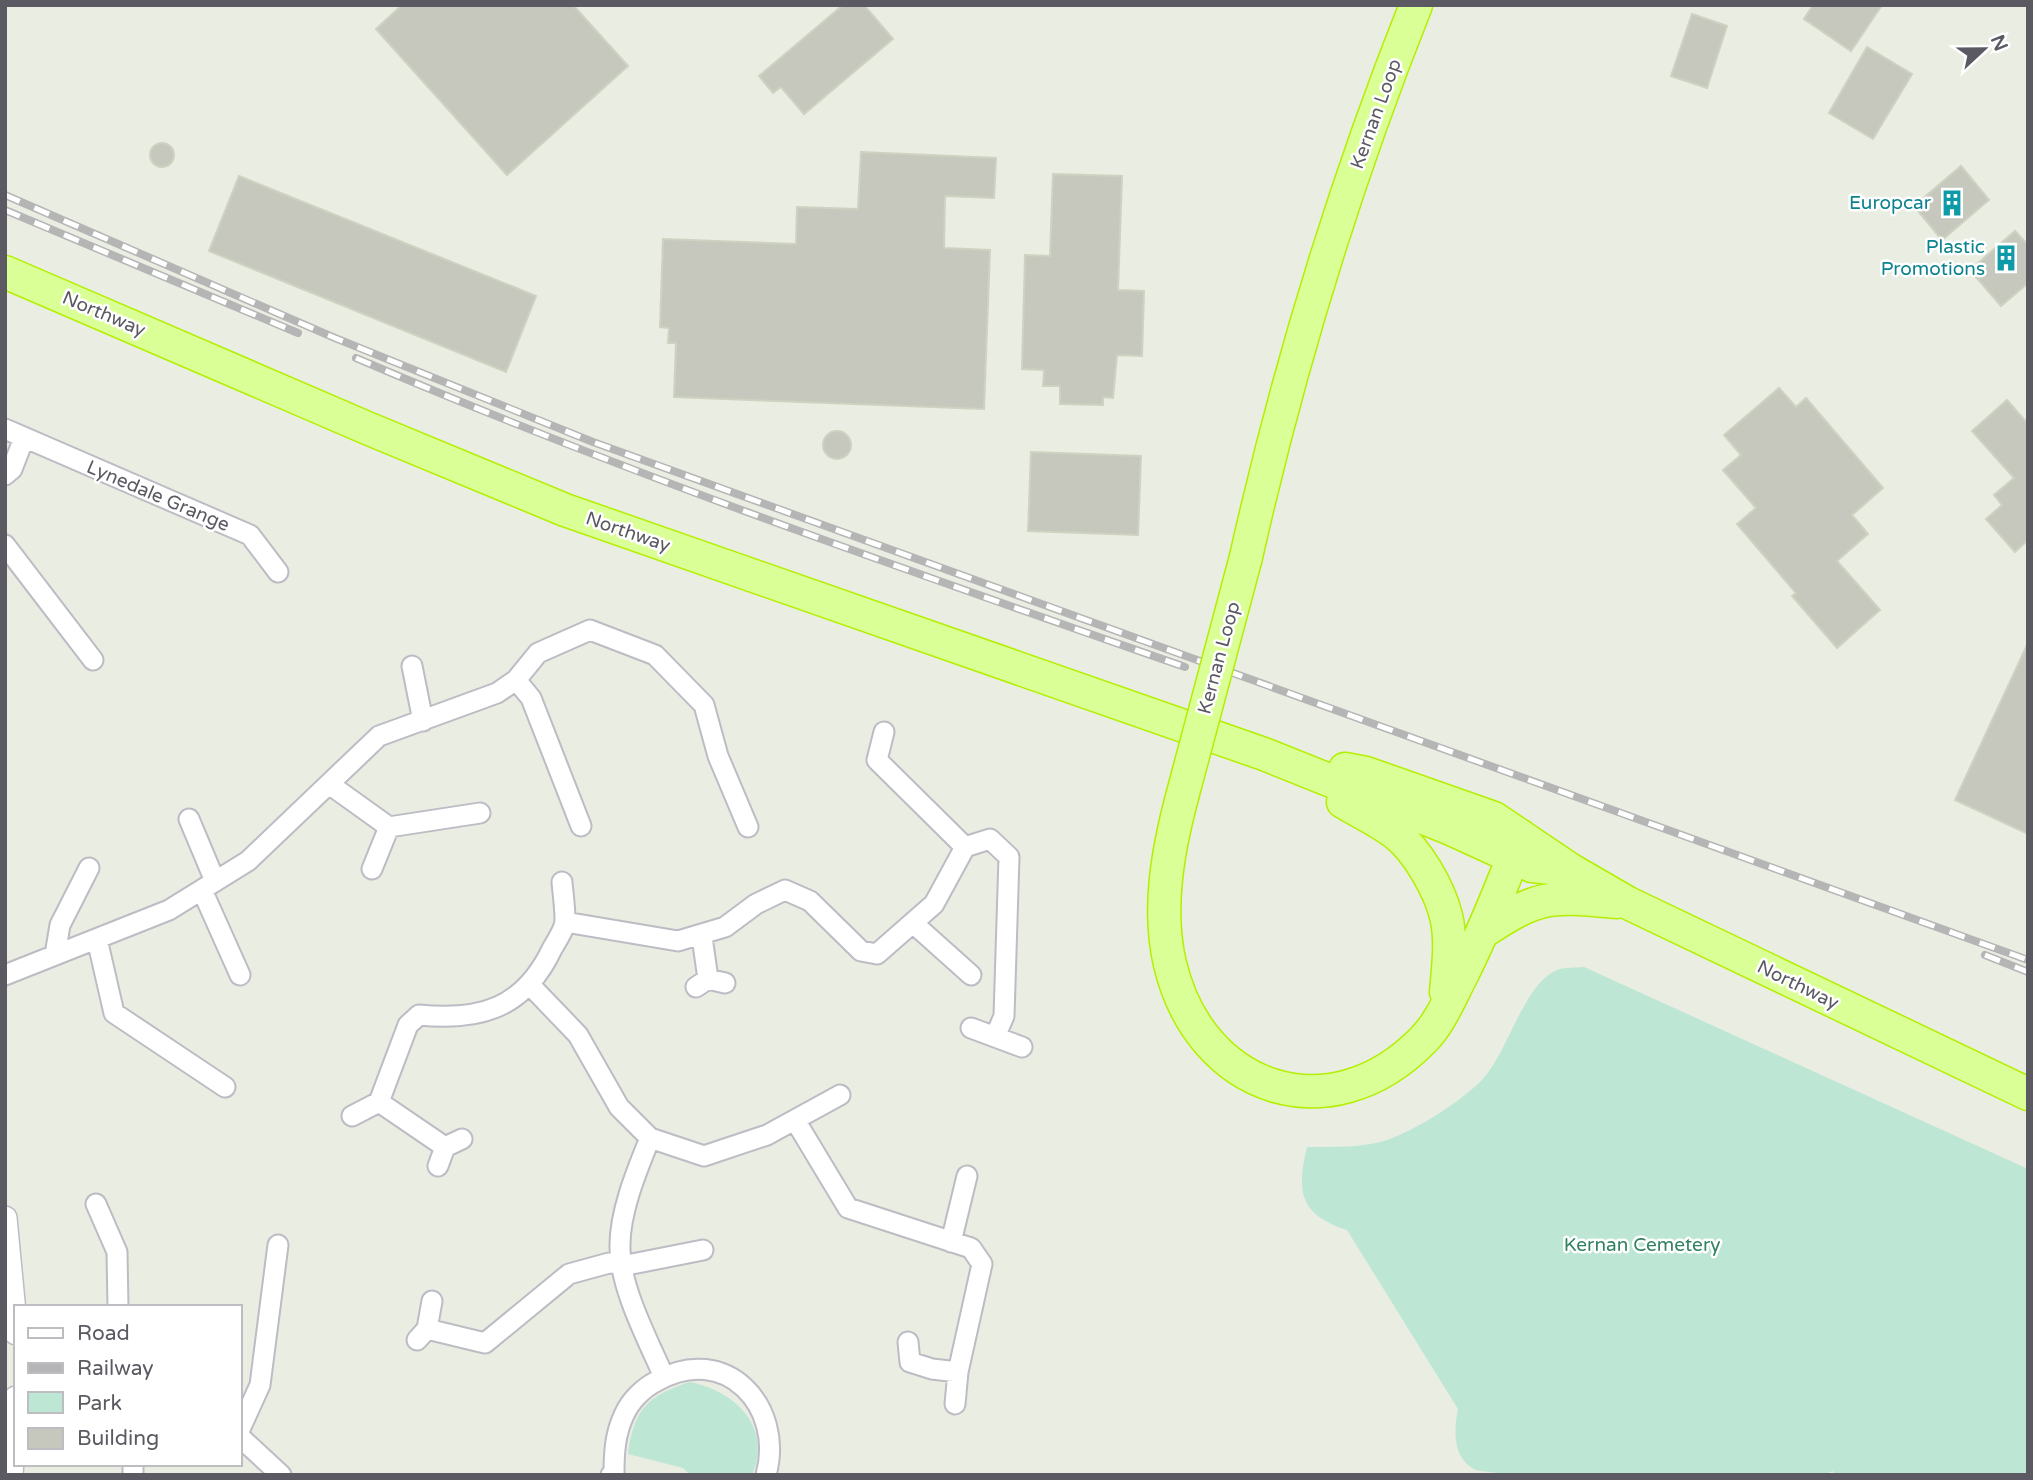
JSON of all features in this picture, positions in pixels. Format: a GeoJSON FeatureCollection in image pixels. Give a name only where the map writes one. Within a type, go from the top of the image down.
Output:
{"type":"FeatureCollection","features":[{"type":"Feature","properties":{"kind":"highway","name":"Kernan Loop"},"geometry":{"type":"LineString","coordinates":[[1416,5],[1358,163],[1310,316],[1261,490],[1246,557],[1168,850],[1165,911],[1170,964],[1187,1012],[1208,1045],[1235,1069],[1266,1083],[1304,1091],[1340,1091],[1374,1078],[1405,1058],[1426,1038],[1444,1011],[1483,932],[1517,845]]}},
{"type":"Feature","properties":{"kind":"highway","name":"Northway"},"geometry":{"type":"LineString","coordinates":[[5,272],[565,510],[1517,845]]}},
{"type":"Feature","properties":{"kind":"highway","name":"Northway"},"geometry":{"type":"LineString","coordinates":[[1264,754],[1323,765],[1517,845],[1532,866],[1571,870],[1628,903],[2028,1094]]}},
{"type":"Feature","properties":{"kind":"highway"},"geometry":{"type":"LineString","coordinates":[[1264,754],[1396,834],[1416,855],[1446,915],[1449,950],[1444,1011]]}},
{"type":"Feature","properties":{"kind":"highway"},"geometry":{"type":"LineString","coordinates":[[1483,932],[1524,906],[1545,898],[1628,903]]}},
{"type":"Feature","properties":{"kind":"street","name":"Lynedale Grange"},"geometry":{"type":"LineString","coordinates":[[5,429],[250,535],[278,572]]}},
{"type":"Feature","properties":{"kind":"street"},"geometry":{"type":"LineString","coordinates":[[5,475],[12,469],[24,438]]}},
{"type":"Feature","properties":{"kind":"street"},"geometry":{"type":"LineString","coordinates":[[5,545],[93,660]]}},
{"type":"Feature","properties":{"kind":"street"},"geometry":{"type":"LineString","coordinates":[[5,975],[169,910],[248,861],[379,736],[497,693],[516,680],[538,653],[590,631],[655,655],[704,705],[718,756],[748,827]]}},
{"type":"Feature","properties":{"kind":"street"},"geometry":{"type":"LineString","coordinates":[[412,666],[423,721]]}},
{"type":"Feature","properties":{"kind":"street"},"geometry":{"type":"LineString","coordinates":[[516,680],[531,698],[581,826]]}},
{"type":"Feature","properties":{"kind":"street"},"geometry":{"type":"LineString","coordinates":[[884,732],[877,760],[965,847]]}},
{"type":"Feature","properties":{"kind":"street"},"geometry":{"type":"LineString","coordinates":[[329,784],[389,827],[480,813]]}},
{"type":"Feature","properties":{"kind":"street"},"geometry":{"type":"LineString","coordinates":[[189,820],[240,975]]}},
{"type":"Feature","properties":{"kind":"street"},"geometry":{"type":"LineString","coordinates":[[372,869],[389,827]]}},
{"type":"Feature","properties":{"kind":"street"},"geometry":{"type":"LineString","coordinates":[[565,922],[678,941],[702,937],[725,927],[756,904],[785,890],[810,901],[861,951],[877,954],[934,904],[965,847],[990,839],[1009,857],[1004,1016],[995,1037]]}},
{"type":"Feature","properties":{"kind":"street"},"geometry":{"type":"LineString","coordinates":[[55,955],[60,925],[89,868]]}},
{"type":"Feature","properties":{"kind":"street"},"geometry":{"type":"LineString","coordinates":[[352,1116],[379,1102],[408,1025],[419,1015],[450,1018],[493,1011],[530,985],[541,973],[565,922],[562,882]]}},
{"type":"Feature","properties":{"kind":"street"},"geometry":{"type":"LineString","coordinates":[[914,924],[971,975]]}},
{"type":"Feature","properties":{"kind":"street"},"geometry":{"type":"LineString","coordinates":[[702,937],[710,983]]}},
{"type":"Feature","properties":{"kind":"street"},"geometry":{"type":"LineString","coordinates":[[97,939],[114,1013],[225,1087]]}},
{"type":"Feature","properties":{"kind":"street"},"geometry":{"type":"LineString","coordinates":[[530,985],[578,1035],[619,1107],[650,1138],[704,1156],[767,1135],[840,1094]]}},
{"type":"Feature","properties":{"kind":"street"},"geometry":{"type":"LineString","coordinates":[[971,1028],[1022,1047]]}},
{"type":"Feature","properties":{"kind":"street"},"geometry":{"type":"LineString","coordinates":[[379,1102],[449,1151]]}},
{"type":"Feature","properties":{"kind":"street"},"geometry":{"type":"LineString","coordinates":[[795,1119],[848,1208],[971,1248],[982,1264],[958,1372],[955,1404]]}},
{"type":"Feature","properties":{"kind":"street"},"geometry":{"type":"LineString","coordinates":[[650,1138],[623,1219],[619,1247],[639,1320],[664,1377]]}},
{"type":"Feature","properties":{"kind":"street"},"geometry":{"type":"LineString","coordinates":[[951,1242],[967,1176]]}},
{"type":"Feature","properties":{"kind":"street"},"geometry":{"type":"LineString","coordinates":[[96,1204],[117,1252],[118,1305]]}},
{"type":"Feature","properties":{"kind":"street"},"geometry":{"type":"LineString","coordinates":[[5,1218],[14,1313]]}},
{"type":"Feature","properties":{"kind":"street"},"geometry":{"type":"LineString","coordinates":[[242,1425],[260,1385],[278,1245]]}},
{"type":"Feature","properties":{"kind":"street"},"geometry":{"type":"LineString","coordinates":[[432,1301],[422,1335],[485,1343],[569,1274],[609,1263],[622,1264],[702,1250]]}},
{"type":"Feature","properties":{"kind":"street"},"geometry":{"type":"LineString","coordinates":[[908,1342],[910,1362],[932,1369],[958,1372]]}},
{"type":"Feature","properties":{"kind":"street"},"geometry":{"type":"LineString","coordinates":[[611,1475],[614,1474],[615,1444],[624,1413],[644,1388],[683,1370],[705,1368],[729,1375],[747,1389],[760,1407],[769,1432],[770,1460],[766,1475]]}},
{"type":"Feature","properties":{"kind":"street"},"geometry":{"type":"LineString","coordinates":[[11,1475],[14,1429]]}},
{"type":"Feature","properties":{"kind":"street"},"geometry":{"type":"LineString","coordinates":[[242,1439],[281,1475]]}},
{"type":"Feature","properties":{"kind":"green space","name":"Kernan Cemetery"},"geometry":{"type":"Polygon","coordinates":[[[1584,967],[2028,1169],[2028,1475],[1835,1475],[1833,1471],[1823,1475],[1501,1475],[1477,1470],[1467,1464],[1456,1442],[1458,1409],[1347,1230],[1319,1217],[1305,1200],[1302,1177],[1307,1147],[1348,1147],[1377,1143],[1411,1130],[1436,1116],[1479,1083],[1490,1070],[1525,1005],[1545,978],[1560,969],[1584,967]]]}},
{"type":"Feature","properties":{"kind":"green space"},"geometry":{"type":"Polygon","coordinates":[[[690,1382],[721,1393],[734,1402],[753,1426],[757,1457],[752,1475],[690,1475],[683,1468],[628,1454],[634,1426],[645,1406],[663,1393],[690,1382]]]}},
{"type":"Feature","properties":{"kind":"building"},"geometry":{"type":"Polygon","coordinates":[[[402,5],[573,5],[628,66],[507,175],[376,29],[402,5]]]}},
{"type":"Feature","properties":{"kind":"building"},"geometry":{"type":"Polygon","coordinates":[[[843,5],[864,5],[893,39],[804,114],[781,87],[773,93],[759,76],[843,5]]]}},
{"type":"Feature","properties":{"kind":"building"},"geometry":{"type":"Polygon","coordinates":[[[1813,5],[1882,5],[1851,51],[1804,19],[1813,5]]]}},
{"type":"Feature","properties":{"kind":"building"},"geometry":{"type":"Polygon","coordinates":[[[1692,14],[1727,26],[1707,88],[1671,76],[1692,14]]]}},
{"type":"Feature","properties":{"kind":"building"},"geometry":{"type":"Polygon","coordinates":[[[1867,47],[1912,74],[1873,139],[1829,113],[1867,47]]]}},
{"type":"Feature","properties":{"kind":"building"},"geometry":{"type":"Polygon","coordinates":[[[162,143],[173,150],[174,155],[167,166],[162,167],[151,160],[150,155],[157,144],[162,143]]]}},
{"type":"Feature","properties":{"kind":"building"},"geometry":{"type":"Polygon","coordinates":[[[861,152],[996,158],[994,198],[945,196],[944,248],[990,250],[984,409],[674,397],[676,343],[668,343],[669,328],[660,327],[663,239],[796,244],[797,207],[858,209],[861,152]]]}},
{"type":"Feature","properties":{"kind":"building","name":"Europcar"},"geometry":{"type":"Polygon","coordinates":[[[1961,166],[1989,200],[1942,240],[1914,206],[1961,166]]]}},
{"type":"Feature","properties":{"kind":"building"},"geometry":{"type":"Polygon","coordinates":[[[1053,174],[1122,176],[1118,290],[1144,291],[1142,356],[1117,355],[1113,398],[1103,397],[1103,405],[1060,404],[1060,386],[1043,386],[1044,370],[1022,369],[1025,255],[1050,256],[1053,174]]]}},
{"type":"Feature","properties":{"kind":"building"},"geometry":{"type":"Polygon","coordinates":[[[239,176],[536,296],[506,372],[209,251],[239,176]]]}},
{"type":"Feature","properties":{"kind":"building","name":"Plastic Promotions"},"geometry":{"type":"Polygon","coordinates":[[[2015,231],[2028,245],[2028,283],[2001,306],[1970,270],[2015,231]]]}},
{"type":"Feature","properties":{"kind":"building"},"geometry":{"type":"Polygon","coordinates":[[[1779,388],[1796,407],[1806,398],[1883,488],[1852,515],[1868,534],[1837,561],[1880,610],[1837,648],[1792,596],[1796,593],[1737,524],[1756,508],[1723,470],[1741,455],[1724,435],[1779,388]]]}},
{"type":"Feature","properties":{"kind":"building"},"geometry":{"type":"Polygon","coordinates":[[[2007,400],[2028,424],[2028,540],[2015,552],[1986,519],[2002,505],[1994,495],[2014,478],[1972,431],[2007,400]]]}},
{"type":"Feature","properties":{"kind":"building"},"geometry":{"type":"Polygon","coordinates":[[[837,431],[847,435],[851,445],[847,455],[837,459],[827,455],[823,445],[827,435],[837,431]]]}},
{"type":"Feature","properties":{"kind":"building"},"geometry":{"type":"Polygon","coordinates":[[[1031,452],[1141,456],[1138,535],[1028,531],[1031,452]]]}},
{"type":"Feature","properties":{"kind":"building"},"geometry":{"type":"Polygon","coordinates":[[[2028,643],[2028,834],[1955,800],[2028,643]]]}},
{"type":"Feature","properties":{"kind":"railway"},"geometry":{"type":"LineString","coordinates":[[5,195],[335,338],[593,442],[2028,960]]}},
{"type":"Feature","properties":{"kind":"railway"},"geometry":{"type":"LineString","coordinates":[[5,210],[298,333]]}},
{"type":"Feature","properties":{"kind":"railway"},"geometry":{"type":"LineString","coordinates":[[356,358],[458,401],[664,481],[1185,667]]}},
{"type":"Feature","properties":{"kind":"railway"},"geometry":{"type":"LineString","coordinates":[[1985,955],[2028,972]]}},
{"type":"Feature","properties":{"kind":"place","name":"Europcar"},"geometry":{"type":"Point","coordinates":[1952,203]}},
{"type":"Feature","properties":{"kind":"place","name":"Plastic Promotions"},"geometry":{"type":"Point","coordinates":[2006,258]}}]}
